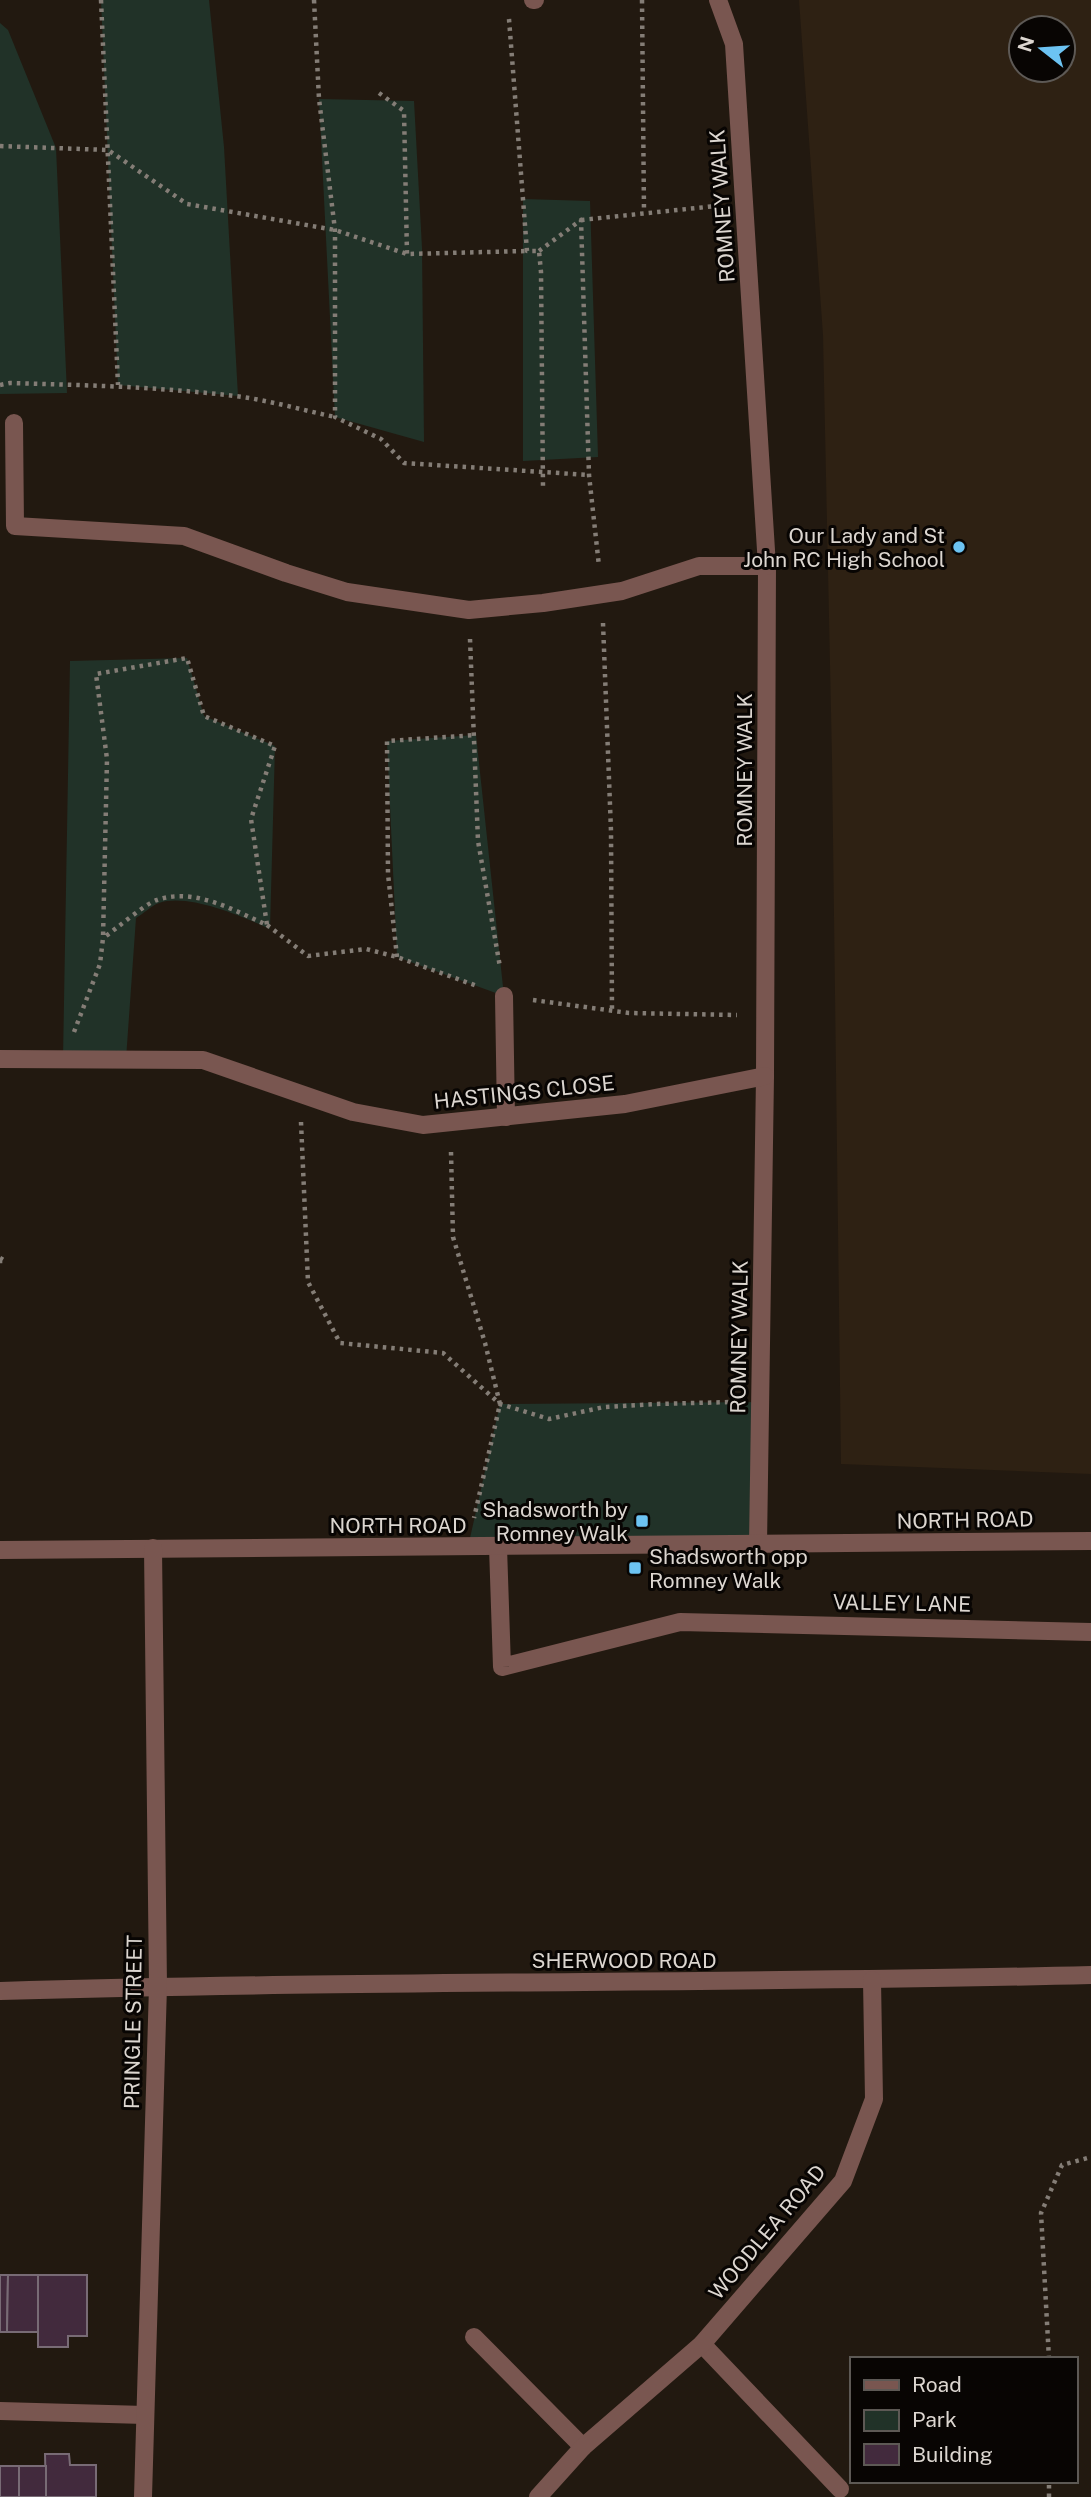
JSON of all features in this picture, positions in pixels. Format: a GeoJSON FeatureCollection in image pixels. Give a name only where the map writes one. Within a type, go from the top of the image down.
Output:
{"type":"FeatureCollection","features":[{"type":"Feature","properties":{"kind":"street","name":"ROMNEY WALK"},"geometry":{"type":"LineString","coordinates":[[718,0],[734,44],[767,566],[766,1016],[758,1545]]}},
{"type":"Feature","properties":{"kind":"street"},"geometry":{"type":"LineString","coordinates":[[14,423],[15,526],[184,536],[347,592],[469,610],[622,591],[699,566],[767,566]]}},
{"type":"Feature","properties":{"kind":"street"},"geometry":{"type":"LineString","coordinates":[[505,996],[506,1117]]}},
{"type":"Feature","properties":{"kind":"street","name":"HASTINGS CLOSE"},"geometry":{"type":"LineString","coordinates":[[0,1059],[203,1060],[354,1112],[423,1125],[625,1104],[765,1076]]}},
{"type":"Feature","properties":{"kind":"street","name":"NORTH ROAD"},"geometry":{"type":"LineString","coordinates":[[0,1550],[1091,1541]]}},
{"type":"Feature","properties":{"kind":"street","name":"VALLEY LANE"},"geometry":{"type":"LineString","coordinates":[[498,1547],[502,1667],[680,1622],[1091,1632]]}},
{"type":"Feature","properties":{"kind":"street","name":"PRINGLE STREET"},"geometry":{"type":"LineString","coordinates":[[143,2497],[158,1986],[153,1548]]}},
{"type":"Feature","properties":{"kind":"street","name":"SHERWOOD ROAD"},"geometry":{"type":"LineString","coordinates":[[0,1991],[158,1986],[872,1980],[1091,1975]]}},
{"type":"Feature","properties":{"kind":"street","name":"WOODLEA ROAD"},"geometry":{"type":"LineString","coordinates":[[538,2497],[583,2447],[702,2344],[842,2180],[874,2099],[872,1980]]}},
{"type":"Feature","properties":{"kind":"street"},"geometry":{"type":"LineString","coordinates":[[474,2337],[583,2447]]}},
{"type":"Feature","properties":{"kind":"street"},"geometry":{"type":"LineString","coordinates":[[702,2344],[840,2488]]}},
{"type":"Feature","properties":{"kind":"street"},"geometry":{"type":"LineString","coordinates":[[0,2411],[145,2415]]}},
{"type":"Feature","properties":{"kind":"path"},"geometry":{"type":"LineString","coordinates":[[101,0],[118,385]]}},
{"type":"Feature","properties":{"kind":"path"},"geometry":{"type":"LineString","coordinates":[[314,0],[319,99],[335,230],[335,417]]}},
{"type":"Feature","properties":{"kind":"path"},"geometry":{"type":"LineString","coordinates":[[642,0],[644,212]]}},
{"type":"Feature","properties":{"kind":"path"},"geometry":{"type":"LineString","coordinates":[[509,13],[527,251]]}},
{"type":"Feature","properties":{"kind":"path"},"geometry":{"type":"LineString","coordinates":[[379,93],[404,111],[407,254]]}},
{"type":"Feature","properties":{"kind":"path"},"geometry":{"type":"LineString","coordinates":[[0,146],[108,150],[187,204],[335,230],[407,254],[539,251],[581,220],[744,203]]}},
{"type":"Feature","properties":{"kind":"path"},"geometry":{"type":"LineString","coordinates":[[581,220],[589,475],[602,594],[611,831],[612,1011]]}},
{"type":"Feature","properties":{"kind":"path"},"geometry":{"type":"LineString","coordinates":[[539,251],[543,488]]}},
{"type":"Feature","properties":{"kind":"path"},"geometry":{"type":"LineString","coordinates":[[0,385],[118,385],[238,396],[335,417],[381,439],[404,463],[589,475]]}},
{"type":"Feature","properties":{"kind":"path"},"geometry":{"type":"LineString","coordinates":[[469,610],[478,841],[505,996]]}},
{"type":"Feature","properties":{"kind":"path"},"geometry":{"type":"LineString","coordinates":[[63,1059],[100,964],[103,938],[107,759],[96,674],[187,658],[204,716],[275,746],[251,819],[267,925]]}},
{"type":"Feature","properties":{"kind":"path"},"geometry":{"type":"LineString","coordinates":[[397,957],[388,874],[387,741],[475,735]]}},
{"type":"Feature","properties":{"kind":"path"},"geometry":{"type":"LineString","coordinates":[[103,938],[155,900],[186,895],[267,925],[308,956],[366,949],[397,957],[505,996],[612,1011],[766,1016]]}},
{"type":"Feature","properties":{"kind":"path"},"geometry":{"type":"LineString","coordinates":[[300,1093],[308,1282],[340,1343],[443,1353],[500,1404],[549,1419],[604,1407],[761,1402]]}},
{"type":"Feature","properties":{"kind":"path"},"geometry":{"type":"LineString","coordinates":[[451,1149],[453,1237],[500,1404],[468,1547]]}},
{"type":"Feature","properties":{"kind":"path"},"geometry":{"type":"LineString","coordinates":[[1049,2357],[1041,2213],[1062,2165],[1091,2157]]}},
{"type":"Feature","properties":{"kind":"shaded area","name":"Our Lady and St John RC High School"},"geometry":{"type":"Polygon","coordinates":[[[799,0],[1091,0],[1091,1474],[841,1464],[832,759],[823,335],[799,0]]]}},
{"type":"Feature","properties":{"kind":"green space"},"geometry":{"type":"Polygon","coordinates":[[[101,0],[209,0],[224,147],[238,396],[118,385],[101,0]]]}},
{"type":"Feature","properties":{"kind":"green space"},"geometry":{"type":"Polygon","coordinates":[[[0,23],[8,30],[56,148],[67,393],[0,394],[0,23]]]}},
{"type":"Feature","properties":{"kind":"green space"},"geometry":{"type":"Polygon","coordinates":[[[319,99],[414,101],[422,248],[424,442],[335,417],[319,99]]]}},
{"type":"Feature","properties":{"kind":"green space"},"geometry":{"type":"Polygon","coordinates":[[[523,199],[590,201],[598,457],[523,461],[523,199]]]}},
{"type":"Feature","properties":{"kind":"green space"},"geometry":{"type":"Polygon","coordinates":[[[187,658],[204,716],[275,746],[270,929],[231,913],[185,901],[171,901],[153,906],[136,918],[126,1059],[63,1059],[70,661],[187,658]]]}},
{"type":"Feature","properties":{"kind":"green space"},"geometry":{"type":"Polygon","coordinates":[[[476,735],[504,996],[397,957],[387,741],[476,735]]]}},
{"type":"Feature","properties":{"kind":"green space"},"geometry":{"type":"Polygon","coordinates":[[[761,1402],[758,1545],[468,1547],[500,1404],[761,1402]]]}},
{"type":"Feature","properties":{"kind":"building"},"geometry":{"type":"Polygon","coordinates":[[[0,2275],[8,2275],[7,2332],[0,2332],[0,2275]]]}},
{"type":"Feature","properties":{"kind":"building"},"geometry":{"type":"Polygon","coordinates":[[[8,2275],[38,2275],[38,2332],[7,2332],[8,2275]]]}},
{"type":"Feature","properties":{"kind":"building"},"geometry":{"type":"Polygon","coordinates":[[[38,2275],[87,2275],[87,2336],[68,2336],[68,2347],[38,2347],[38,2275]]]}},
{"type":"Feature","properties":{"kind":"building"},"geometry":{"type":"Polygon","coordinates":[[[45,2454],[69,2454],[70,2465],[96,2465],[96,2497],[46,2497],[45,2454]]]}},
{"type":"Feature","properties":{"kind":"building"},"geometry":{"type":"Polygon","coordinates":[[[0,2466],[19,2466],[19,2497],[0,2497],[0,2466]]]}},
{"type":"Feature","properties":{"kind":"building"},"geometry":{"type":"Polygon","coordinates":[[[19,2466],[46,2466],[46,2497],[19,2497],[19,2466]]]}},
{"type":"Feature","properties":{"kind":"place","name":"Our Lady and St John RC High School"},"geometry":{"type":"Point","coordinates":[959,547]}},
{"type":"Feature","properties":{"kind":"place","name":"Shadsworth by Romney Walk"},"geometry":{"type":"Point","coordinates":[642,1521]}},
{"type":"Feature","properties":{"kind":"place","name":"Shadsworth opp Romney Walk"},"geometry":{"type":"Point","coordinates":[635,1568]}}]}
